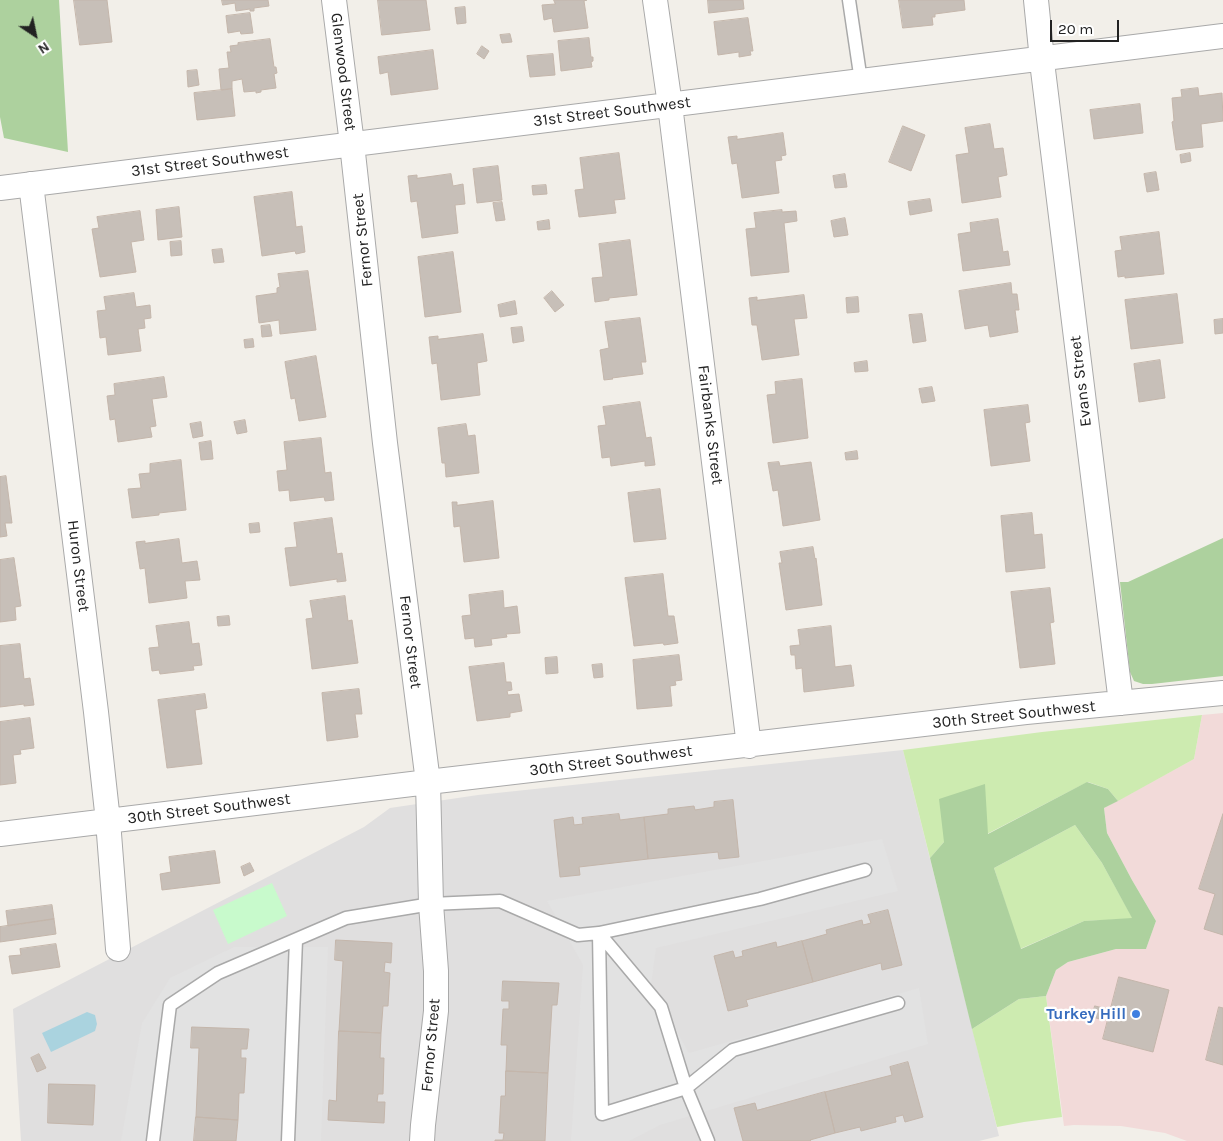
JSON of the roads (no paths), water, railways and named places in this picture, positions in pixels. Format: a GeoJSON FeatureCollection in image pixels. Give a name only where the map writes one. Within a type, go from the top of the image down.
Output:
{"type":"FeatureCollection","features":[{"type":"Feature","properties":{"kind":"street","name":"Glenwood Street"},"geometry":{"type":"LineString","coordinates":[[334,0],[352,144]]}},
{"type":"Feature","properties":{"kind":"street","name":"Fairbanks Street"},"geometry":{"type":"LineString","coordinates":[[655,0],[670,105],[749,746]]}},
{"type":"Feature","properties":{"kind":"street","name":"Evans Street"},"geometry":{"type":"LineString","coordinates":[[1036,0],[1121,703]]}},
{"type":"Feature","properties":{"kind":"street","name":"31st Street Southwest"},"geometry":{"type":"LineString","coordinates":[[0,188],[1223,36]]}},
{"type":"Feature","properties":{"kind":"street","name":"Fernor Street"},"geometry":{"type":"LineString","coordinates":[[352,144],[387,452],[428,782],[436,1011],[422,1141]]}},
{"type":"Feature","properties":{"kind":"street","name":"Huron Street"},"geometry":{"type":"LineString","coordinates":[[31,184],[96,712],[108,821],[118,950]]}},
{"type":"Feature","properties":{"kind":"street","name":"30th Street Southwest"},"geometry":{"type":"LineString","coordinates":[[0,834],[1026,712],[1223,693]]}},
{"type":"Feature","properties":{"kind":"lane"},"geometry":{"type":"LineString","coordinates":[[849,0],[861,81]]}},
{"type":"Feature","properties":{"kind":"lane"},"geometry":{"type":"LineString","coordinates":[[153,1141],[170,1005],[218,973],[346,918],[431,904],[500,902],[578,935],[599,933],[760,899],[865,870]]}},
{"type":"Feature","properties":{"kind":"lane"},"geometry":{"type":"LineString","coordinates":[[599,933],[602,1114],[686,1088],[733,1050],[898,1003]]}},
{"type":"Feature","properties":{"kind":"lane"},"geometry":{"type":"LineString","coordinates":[[599,933],[661,1007],[686,1088],[708,1141]]}},
{"type":"Feature","properties":{"kind":"lane"},"geometry":{"type":"LineString","coordinates":[[288,1141],[296,940]]}},
{"type":"Feature","properties":{"kind":"water"},"geometry":{"type":"Polygon","coordinates":[[[87,1012],[95,1015],[97,1024],[95,1031],[51,1052],[42,1033],[87,1012]]]}},
{"type":"Feature","properties":{"kind":"place","name":"Turkey Hill"},"geometry":{"type":"Point","coordinates":[1136,1014]}}]}
